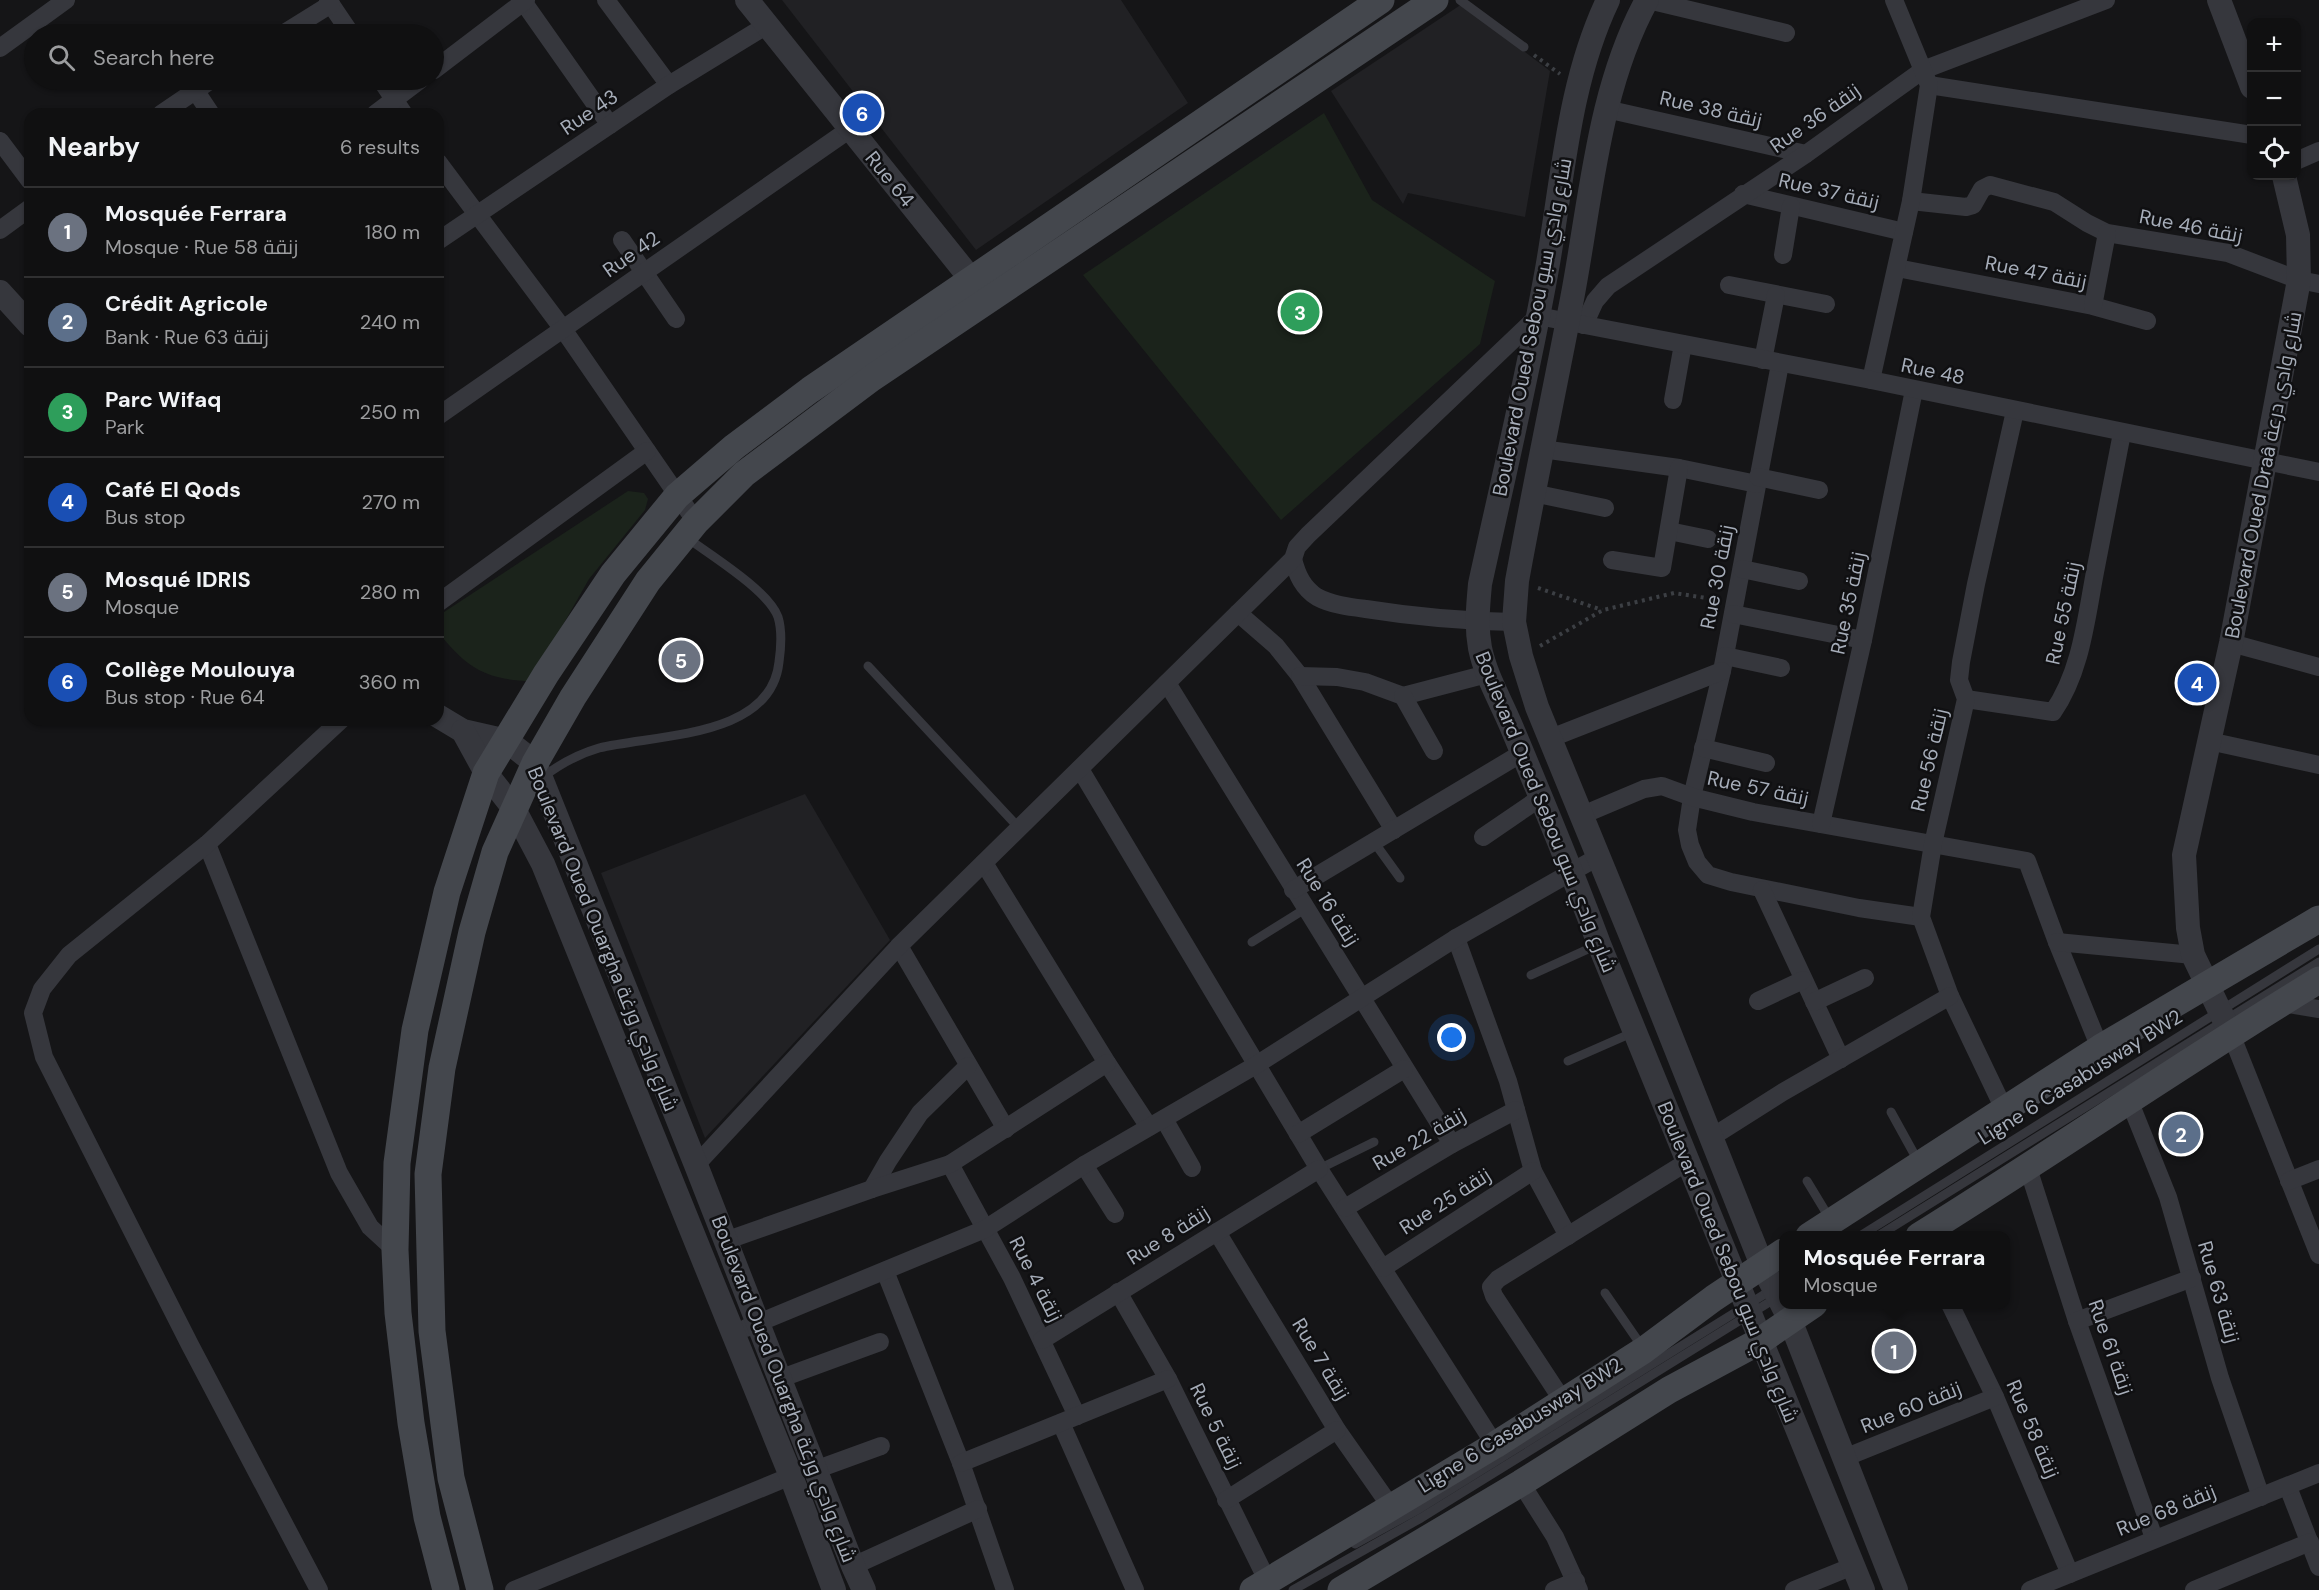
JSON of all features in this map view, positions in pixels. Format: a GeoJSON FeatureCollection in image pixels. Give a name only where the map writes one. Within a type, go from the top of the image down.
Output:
{"type":"FeatureCollection","features":[{"type":"Feature","properties":{"kind":"main road"},"geometry":{"type":"LineString","coordinates":[[446,1590],[427,1517],[411,1423],[398,1313],[395,1250],[398,1163],[416,1030],[447,892],[486,773],[546,674],[613,574],[677,496],[734,447],[810,390],[1381,0]]}},
{"type":"Feature","properties":{"kind":"main road"},"geometry":{"type":"LineString","coordinates":[[480,1590],[451,1478],[434,1342],[428,1174],[442,1068],[472,932],[495,852],[514,809],[538,771],[573,697],[648,581],[691,529],[753,467],[872,378],[1435,0]]}},
{"type":"Feature","properties":{"kind":"main road"},"geometry":{"type":"LineString","coordinates":[[1321,41],[1338,66]]}},
{"type":"Feature","properties":{"kind":"main road"},"geometry":{"type":"LineString","coordinates":[[1817,1231],[2100,1048],[2319,919]]}},
{"type":"Feature","properties":{"kind":"main road"},"geometry":{"type":"LineString","coordinates":[[1927,1231],[2028,1168],[2129,1100],[2225,1022],[2282,1003],[2319,980]]}},
{"type":"Feature","properties":{"kind":"main road"},"geometry":{"type":"LineString","coordinates":[[1264,1587],[1644,1350],[1744,1301],[1773,1258]]}},
{"type":"Feature","properties":{"kind":"main road"},"geometry":{"type":"LineString","coordinates":[[1341,1590],[1521,1483],[1669,1390],[1760,1341],[1779,1303]]}},
{"type":"Feature","properties":{"kind":"street"},"geometry":{"type":"LineString","coordinates":[[33,24],[66,0]]}},
{"type":"Feature","properties":{"kind":"street"},"geometry":{"type":"LineString","coordinates":[[606,0],[669,85]]}},
{"type":"Feature","properties":{"kind":"street","name":"Rue 64"},"geometry":{"type":"LineString","coordinates":[[747,0],[988,300]]}},
{"type":"Feature","properties":{"kind":"street","name":"Boulevard Oued Sebou شارع وادي سبو"},"geometry":{"type":"LineString","coordinates":[[1608,0],[1593,30],[1577,86],[1538,316],[1480,584],[1476,621],[1480,649],[1487,674],[1572,870],[1634,1032],[1863,1590]]}},
{"type":"Feature","properties":{"kind":"street"},"geometry":{"type":"LineString","coordinates":[[1648,0],[1786,33]]}},
{"type":"Feature","properties":{"kind":"street","name":"Boulevard Oued Sebou شارع وادي سبو"},"geometry":{"type":"LineString","coordinates":[[1648,0],[1635,22],[1620,60],[1606,109],[1575,324],[1542,449],[1516,581],[1514,622],[1521,656],[1537,707],[1712,1137],[1773,1258],[1779,1284]]}},
{"type":"Feature","properties":{"kind":"street"},"geometry":{"type":"LineString","coordinates":[[1871,380],[1911,201],[1926,77],[1894,0]]}},
{"type":"Feature","properties":{"kind":"street","name":"Rue 36 زنقة"},"geometry":{"type":"LineString","coordinates":[[1575,324],[1608,286],[1743,194],[1926,77],[2106,0]]}},
{"type":"Feature","properties":{"kind":"street"},"geometry":{"type":"LineString","coordinates":[[2219,0],[2247,74]]}},
{"type":"Feature","properties":{"kind":"street"},"geometry":{"type":"LineString","coordinates":[[444,62],[524,1],[610,125]]}},
{"type":"Feature","properties":{"kind":"street"},"geometry":{"type":"LineString","coordinates":[[298,24],[330,2],[344,24]]}},
{"type":"Feature","properties":{"kind":"street","name":"Rue 43"},"geometry":{"type":"LineString","coordinates":[[444,237],[669,85],[767,25]]}},
{"type":"Feature","properties":{"kind":"street"},"geometry":{"type":"LineString","coordinates":[[0,48],[24,31]]}},
{"type":"Feature","properties":{"kind":"street"},"geometry":{"type":"LineString","coordinates":[[1926,77],[2247,134]]}},
{"type":"Feature","properties":{"kind":"street"},"geometry":{"type":"LineString","coordinates":[[170,108],[195,90],[207,108]]}},
{"type":"Feature","properties":{"kind":"street"},"geometry":{"type":"LineString","coordinates":[[388,90],[399,107],[412,90]]}},
{"type":"Feature","properties":{"kind":"street","name":"Rue 38 زنقة"},"geometry":{"type":"LineString","coordinates":[[1606,109],[1806,154]]}},
{"type":"Feature","properties":{"kind":"street","name":"Rue 42"},"geometry":{"type":"LineString","coordinates":[[444,412],[850,129]]}},
{"type":"Feature","properties":{"kind":"street"},"geometry":{"type":"LineString","coordinates":[[0,141],[24,173]]}},
{"type":"Feature","properties":{"kind":"street"},"geometry":{"type":"LineString","coordinates":[[2301,159],[2319,151]]}},
{"type":"Feature","properties":{"kind":"street"},"geometry":{"type":"LineString","coordinates":[[444,170],[563,329],[677,496],[691,529]]}},
{"type":"Feature","properties":{"kind":"street","name":"Boulevard Oued Draâ شارع وادي درعة"},"geometry":{"type":"LineString","coordinates":[[2225,1022],[2193,955],[2188,928],[2184,855],[2231,643],[2266,460],[2309,282],[2285,180]]}},
{"type":"Feature","properties":{"kind":"street","name":"Rue 46 زنقة"},"geometry":{"type":"LineString","coordinates":[[1911,201],[1966,207],[1973,205],[1982,189],[1990,185],[2054,202],[2107,233],[2228,253],[2309,282]]}},
{"type":"Feature","properties":{"kind":"street","name":"Rue 37 زنقة"},"geometry":{"type":"LineString","coordinates":[[1743,194],[1904,232]]}},
{"type":"Feature","properties":{"kind":"street"},"geometry":{"type":"LineString","coordinates":[[1783,255],[1791,206]]}},
{"type":"Feature","properties":{"kind":"street"},"geometry":{"type":"LineString","coordinates":[[0,230],[24,212]]}},
{"type":"Feature","properties":{"kind":"street","name":"Rue 47 زنقة"},"geometry":{"type":"LineString","coordinates":[[1897,267],[2092,306],[2107,233]]}},
{"type":"Feature","properties":{"kind":"street"},"geometry":{"type":"LineString","coordinates":[[622,240],[676,319]]}},
{"type":"Feature","properties":{"kind":"street"},"geometry":{"type":"LineString","coordinates":[[1729,285],[1826,304]]}},
{"type":"Feature","properties":{"kind":"street"},"geometry":{"type":"LineString","coordinates":[[0,292],[24,319]]}},
{"type":"Feature","properties":{"kind":"street","name":"Rue 30 زنقة"},"geometry":{"type":"LineString","coordinates":[[1776,295],[1771,362],[1757,481],[1724,664],[1692,797],[1687,831],[1697,862],[1708,875],[1762,890],[1921,916]]}},
{"type":"Feature","properties":{"kind":"street"},"geometry":{"type":"LineString","coordinates":[[2092,306],[2147,321]]}},
{"type":"Feature","properties":{"kind":"street"},"geometry":{"type":"LineString","coordinates":[[696,1165],[898,946],[1293,559],[1297,547],[1308,535],[1538,316]]}},
{"type":"Feature","properties":{"kind":"street","name":"Rue 48"},"geometry":{"type":"LineString","coordinates":[[1538,316],[1871,380],[2319,472]]}},
{"type":"Feature","properties":{"kind":"street"},"geometry":{"type":"LineString","coordinates":[[1673,400],[1683,344]]}},
{"type":"Feature","properties":{"kind":"street","name":"Rue 35 زنقة"},"geometry":{"type":"LineString","coordinates":[[1821,824],[1863,640],[1914,390]]}},
{"type":"Feature","properties":{"kind":"street","name":"Rue 56 زنقة"},"geometry":{"type":"LineString","coordinates":[[2004,1109],[1950,996],[1921,916],[1933,844],[1966,699],[1959,680],[1961,662],[2015,411]]}},
{"type":"Feature","properties":{"kind":"street","name":"Rue 55 زنقة"},"geometry":{"type":"LineString","coordinates":[[1966,699],[2053,712],[2064,696],[2072,677],[2087,617],[2122,433]]}},
{"type":"Feature","properties":{"kind":"street"},"geometry":{"type":"LineString","coordinates":[[1542,449],[1819,490]]}},
{"type":"Feature","properties":{"kind":"street"},"geometry":{"type":"LineString","coordinates":[[444,599],[647,451]]}},
{"type":"Feature","properties":{"kind":"street"},"geometry":{"type":"LineString","coordinates":[[1612,560],[1662,568],[1680,468]]}},
{"type":"Feature","properties":{"kind":"street"},"geometry":{"type":"LineString","coordinates":[[1533,493],[1605,508]]}},
{"type":"Feature","properties":{"kind":"street"},"geometry":{"type":"LineString","coordinates":[[1669,531],[1708,539]]}},
{"type":"Feature","properties":{"kind":"street"},"geometry":{"type":"LineString","coordinates":[[1293,559],[1297,575],[1304,585],[1317,597],[1336,604],[1407,615],[1514,622]]}},
{"type":"Feature","properties":{"kind":"street"},"geometry":{"type":"LineString","coordinates":[[1742,569],[1799,581]]}},
{"type":"Feature","properties":{"kind":"street"},"geometry":{"type":"LineString","coordinates":[[1734,608],[1863,640]]}},
{"type":"Feature","properties":{"kind":"street"},"geometry":{"type":"LineString","coordinates":[[1238,613],[1276,646],[1300,676],[1394,830]]}},
{"type":"Feature","properties":{"kind":"street"},"geometry":{"type":"LineString","coordinates":[[2231,643],[2319,667]]}},
{"type":"Feature","properties":{"kind":"street"},"geometry":{"type":"LineString","coordinates":[[1551,738],[1724,664],[1781,668]]}},
{"type":"Feature","properties":{"kind":"street"},"geometry":{"type":"LineString","coordinates":[[1300,676],[1336,677],[1365,682],[1403,696],[1487,674]]}},
{"type":"Feature","properties":{"kind":"street","name":"Rue 16 زنقة"},"geometry":{"type":"LineString","coordinates":[[1167,683],[1452,1144]]}},
{"type":"Feature","properties":{"kind":"street"},"geometry":{"type":"LineString","coordinates":[[1403,696],[1434,751]]}},
{"type":"Feature","properties":{"kind":"street"},"geometry":{"type":"LineString","coordinates":[[444,720],[463,731]]}},
{"type":"Feature","properties":{"kind":"street"},"geometry":{"type":"LineString","coordinates":[[319,1590],[190,1345],[44,1057],[33,1013],[42,989],[69,955],[207,844],[335,726]]}},
{"type":"Feature","properties":{"kind":"street","name":"Boulevard Oued Ouargha شارع وادي ورغة"},"geometry":{"type":"LineString","coordinates":[[463,731],[507,741],[538,771],[864,1590]]}},
{"type":"Feature","properties":{"kind":"street","name":"Boulevard Oued Ouargha شارع وادي ورغة"},"geometry":{"type":"LineString","coordinates":[[463,731],[486,773],[514,809],[543,864],[791,1476],[834,1590]]}},
{"type":"Feature","properties":{"kind":"street"},"geometry":{"type":"LineString","coordinates":[[2209,741],[2319,765]]}},
{"type":"Feature","properties":{"kind":"street"},"geometry":{"type":"LineString","coordinates":[[1703,748],[1766,763]]}},
{"type":"Feature","properties":{"kind":"street"},"geometry":{"type":"LineString","coordinates":[[1293,890],[1522,753]]}},
{"type":"Feature","properties":{"kind":"street"},"geometry":{"type":"LineString","coordinates":[[1080,769],[1319,1169],[1495,1445]]}},
{"type":"Feature","properties":{"kind":"street","name":"Rue 57 زنقة"},"geometry":{"type":"LineString","coordinates":[[1581,816],[1654,786],[1673,788],[1692,797],[1753,812],[2027,861],[2057,942]]}},
{"type":"Feature","properties":{"kind":"street"},"geometry":{"type":"LineString","coordinates":[[1484,837],[1540,798]]}},
{"type":"Feature","properties":{"kind":"street"},"geometry":{"type":"LineString","coordinates":[[207,844],[339,1173],[370,1227],[395,1250]]}},
{"type":"Feature","properties":{"kind":"street"},"geometry":{"type":"LineString","coordinates":[[733,1334],[985,1229],[1084,1165],[1256,1065],[1456,938],[1598,857]]}},
{"type":"Feature","properties":{"kind":"street"},"geometry":{"type":"LineString","coordinates":[[984,863],[1107,1063],[1192,1168]]}},
{"type":"Feature","properties":{"kind":"street"},"geometry":{"type":"LineString","coordinates":[[1762,890],[1841,1059]]}},
{"type":"Feature","properties":{"kind":"street"},"geometry":{"type":"LineString","coordinates":[[1456,938],[1508,1081],[1533,1172],[1568,1236]]}},
{"type":"Feature","properties":{"kind":"street"},"geometry":{"type":"LineString","coordinates":[[2100,1048],[2057,942],[2193,955]]}},
{"type":"Feature","properties":{"kind":"street"},"geometry":{"type":"LineString","coordinates":[[898,946],[1006,1129]]}},
{"type":"Feature","properties":{"kind":"street"},"geometry":{"type":"LineString","coordinates":[[1814,1002],[1865,978]]}},
{"type":"Feature","properties":{"kind":"street"},"geometry":{"type":"LineString","coordinates":[[1758,1001],[1803,980]]}},
{"type":"Feature","properties":{"kind":"street"},"geometry":{"type":"LineString","coordinates":[[1712,1137],[1783,1092],[1950,996]]}},
{"type":"Feature","properties":{"kind":"street"},"geometry":{"type":"LineString","coordinates":[[2282,1003],[2319,1009]]}},
{"type":"Feature","properties":{"kind":"street"},"geometry":{"type":"LineString","coordinates":[[2225,1022],[2319,1255]]}},
{"type":"Feature","properties":{"kind":"street"},"geometry":{"type":"LineString","coordinates":[[725,1241],[950,1164],[1107,1063]]}},
{"type":"Feature","properties":{"kind":"street"},"geometry":{"type":"LineString","coordinates":[[872,1189],[920,1113],[968,1066]]}},
{"type":"Feature","properties":{"kind":"street"},"geometry":{"type":"LineString","coordinates":[[1298,1134],[1404,1069]]}},
{"type":"Feature","properties":{"kind":"street","name":"Rue 63 زنقة"},"geometry":{"type":"LineString","coordinates":[[2129,1100],[2168,1197],[2220,1378],[2261,1497]]}},
{"type":"Feature","properties":{"kind":"street","name":"Rue 22 زنقة"},"geometry":{"type":"LineString","coordinates":[[1345,1208],[1452,1144],[1516,1110]]}},
{"type":"Feature","properties":{"kind":"street"},"geometry":{"type":"LineString","coordinates":[[1563,1401],[1494,1296],[1491,1287],[1498,1279],[1687,1162]]}},
{"type":"Feature","properties":{"kind":"street","name":"Rue 4 زنقة"},"geometry":{"type":"LineString","coordinates":[[950,1164],[1042,1340],[1069,1419],[1135,1590]]}},
{"type":"Feature","properties":{"kind":"street"},"geometry":{"type":"LineString","coordinates":[[1084,1165],[1115,1214]]}},
{"type":"Feature","properties":{"kind":"street","name":"Rue 61 زنقة"},"geometry":{"type":"LineString","coordinates":[[2028,1168],[2077,1321],[2154,1539]]}},
{"type":"Feature","properties":{"kind":"street","name":"Rue 8 زنقة"},"geometry":{"type":"LineString","coordinates":[[1042,1340],[1319,1169]]}},
{"type":"Feature","properties":{"kind":"street"},"geometry":{"type":"LineString","coordinates":[[2289,1181],[2319,1169]]}},
{"type":"Feature","properties":{"kind":"street","name":"Rue 25 زنقة"},"geometry":{"type":"LineString","coordinates":[[1383,1268],[1533,1172]]}},
{"type":"Feature","properties":{"kind":"street","name":"Rue 7 زنقة"},"geometry":{"type":"LineString","coordinates":[[1217,1232],[1337,1430],[1391,1507]]}},
{"type":"Feature","properties":{"kind":"street"},"geometry":{"type":"LineString","coordinates":[[885,1271],[961,1463],[1005,1590]]}},
{"type":"Feature","properties":{"kind":"street"},"geometry":{"type":"LineString","coordinates":[[2077,1321],[2192,1278]]}},
{"type":"Feature","properties":{"kind":"street","name":"Rue 5 زنقة"},"geometry":{"type":"LineString","coordinates":[[1118,1292],[1168,1379],[1226,1500],[1264,1587]]}},
{"type":"Feature","properties":{"kind":"street","name":"Boulevard Oued Sebou شارع وادي سبو"},"geometry":{"type":"LineString","coordinates":[[1787,1309],[1896,1590]]}},
{"type":"Feature","properties":{"kind":"street","name":"Rue 58 زنقة"},"geometry":{"type":"LineString","coordinates":[[1952,1309],[1995,1397],[2070,1574]]}},
{"type":"Feature","properties":{"kind":"street"},"geometry":{"type":"LineString","coordinates":[[779,1379],[880,1342]]}},
{"type":"Feature","properties":{"kind":"street"},"geometry":{"type":"LineString","coordinates":[[961,1463],[1168,1379]]}},
{"type":"Feature","properties":{"kind":"street","name":"Rue 60 زنقة"},"geometry":{"type":"LineString","coordinates":[[1844,1458],[1995,1397]]}},
{"type":"Feature","properties":{"kind":"street"},"geometry":{"type":"LineString","coordinates":[[1226,1500],[1337,1430]]}},
{"type":"Feature","properties":{"kind":"street"},"geometry":{"type":"LineString","coordinates":[[815,1470],[881,1446]]}},
{"type":"Feature","properties":{"kind":"street","name":"Rue 68 زنقة"},"geometry":{"type":"LineString","coordinates":[[2030,1590],[2319,1473]]}},
{"type":"Feature","properties":{"kind":"street"},"geometry":{"type":"LineString","coordinates":[[514,1590],[791,1476]]}},
{"type":"Feature","properties":{"kind":"street"},"geometry":{"type":"LineString","coordinates":[[1521,1483],[1555,1538],[1577,1586],[1554,1590]]}},
{"type":"Feature","properties":{"kind":"street"},"geometry":{"type":"LineString","coordinates":[[2288,1487],[2319,1567]]}},
{"type":"Feature","properties":{"kind":"street"},"geometry":{"type":"LineString","coordinates":[[853,1566],[978,1509]]}},
{"type":"Feature","properties":{"kind":"street"},"geometry":{"type":"LineString","coordinates":[[2194,1590],[2310,1542]]}},
{"type":"Feature","properties":{"kind":"street"},"geometry":{"type":"LineString","coordinates":[[1794,1590],[1853,1566]]}},
{"type":"Feature","properties":{"kind":"lane"},"geometry":{"type":"LineString","coordinates":[[1460,0],[1524,47]]}},
{"type":"Feature","properties":{"kind":"lane"},"geometry":{"type":"LineString","coordinates":[[538,771],[599,748],[712,728],[738,719],[763,698],[778,676],[781,649],[778,618],[771,602],[691,529]]}},
{"type":"Feature","properties":{"kind":"lane"},"geometry":{"type":"LineString","coordinates":[[868,666],[1019,828]]}},
{"type":"Feature","properties":{"kind":"lane"},"geometry":{"type":"LineString","coordinates":[[1374,842],[1400,878]]}},
{"type":"Feature","properties":{"kind":"lane"},"geometry":{"type":"LineString","coordinates":[[1252,942],[1305,909]]}},
{"type":"Feature","properties":{"kind":"lane"},"geometry":{"type":"LineString","coordinates":[[1531,975],[1599,944]]}},
{"type":"Feature","properties":{"kind":"lane","name":"Ligne 6 Casabusway BW2"},"geometry":{"type":"LineString","coordinates":[[1869,1231],[2225,1022],[2319,949]]}},
{"type":"Feature","properties":{"kind":"lane","name":"Ligne 6 Casabusway BW2"},"geometry":{"type":"LineString","coordinates":[[1886,1231],[2319,962]]}},
{"type":"Feature","properties":{"kind":"lane"},"geometry":{"type":"LineString","coordinates":[[1568,1061],[1634,1032]]}},
{"type":"Feature","properties":{"kind":"lane"},"geometry":{"type":"LineString","coordinates":[[1891,1112],[1919,1163]]}},
{"type":"Feature","properties":{"kind":"lane"},"geometry":{"type":"LineString","coordinates":[[1319,1169],[1374,1142]]}},
{"type":"Feature","properties":{"kind":"lane"},"geometry":{"type":"LineString","coordinates":[[1807,1181],[1832,1221]]}},
{"type":"Feature","properties":{"kind":"lane"},"geometry":{"type":"LineString","coordinates":[[1605,1293],[1644,1350]]}},
{"type":"Feature","properties":{"kind":"lane","name":"Ligne 6 Casabusway BW2"},"geometry":{"type":"LineString","coordinates":[[1264,1587],[1419,1509],[1744,1301],[1779,1297]]}},
{"type":"Feature","properties":{"kind":"lane","name":"Ligne 6 Casabusway BW2"},"geometry":{"type":"LineString","coordinates":[[1293,1590],[1421,1518],[1744,1301]]}},
{"type":"Feature","properties":{"kind":"path"},"geometry":{"type":"LineString","coordinates":[[1524,47],[1563,76]]}},
{"type":"Feature","properties":{"kind":"path"},"geometry":{"type":"LineString","coordinates":[[1516,581],[1603,610]]}},
{"type":"Feature","properties":{"kind":"path"},"geometry":{"type":"LineString","coordinates":[[1521,656],[1603,610],[1674,593],[1734,608]]}},
{"type":"Feature","properties":{"kind":"shaded area"},"geometry":{"type":"Polygon","coordinates":[[[782,0],[1121,0],[1188,103],[976,250],[782,0]]]}},
{"type":"Feature","properties":{"kind":"shaded area"},"geometry":{"type":"Polygon","coordinates":[[[1462,4],[1550,71],[1525,217],[1408,193],[1403,204],[1331,91],[1462,4]]]}},
{"type":"Feature","properties":{"kind":"shaded area"},"geometry":{"type":"Polygon","coordinates":[[[1324,113],[1372,200],[1495,281],[1480,344],[1281,520],[1083,275],[1324,113]]]}},
{"type":"Feature","properties":{"kind":"shaded area"},"geometry":{"type":"Polygon","coordinates":[[[628,491],[644,493],[648,499],[645,510],[589,579],[531,681],[501,678],[468,663],[444,639],[444,612],[628,491]]]}},
{"type":"Feature","properties":{"kind":"shaded area"},"geometry":{"type":"Polygon","coordinates":[[[805,794],[890,940],[705,1138],[601,873],[805,794]]]}},
{"type":"Feature","properties":{"kind":"place","name":"Collège Moulouya"},"geometry":{"type":"Point","coordinates":[862,113]}},
{"type":"Feature","properties":{"kind":"place","name":"Parc Wifaq"},"geometry":{"type":"Point","coordinates":[1300,312]}},
{"type":"Feature","properties":{"kind":"place","name":"Mosqué IDRIS"},"geometry":{"type":"Point","coordinates":[681,660]}},
{"type":"Feature","properties":{"kind":"place","name":"Café El Qods"},"geometry":{"type":"Point","coordinates":[2197,683]}},
{"type":"Feature","properties":{"kind":"place","name":"Crédit Agricole"},"geometry":{"type":"Point","coordinates":[2181,1134]}},
{"type":"Feature","properties":{"kind":"place","name":"Mosquée Ferrara"},"geometry":{"type":"Point","coordinates":[1894,1351]}}]}
